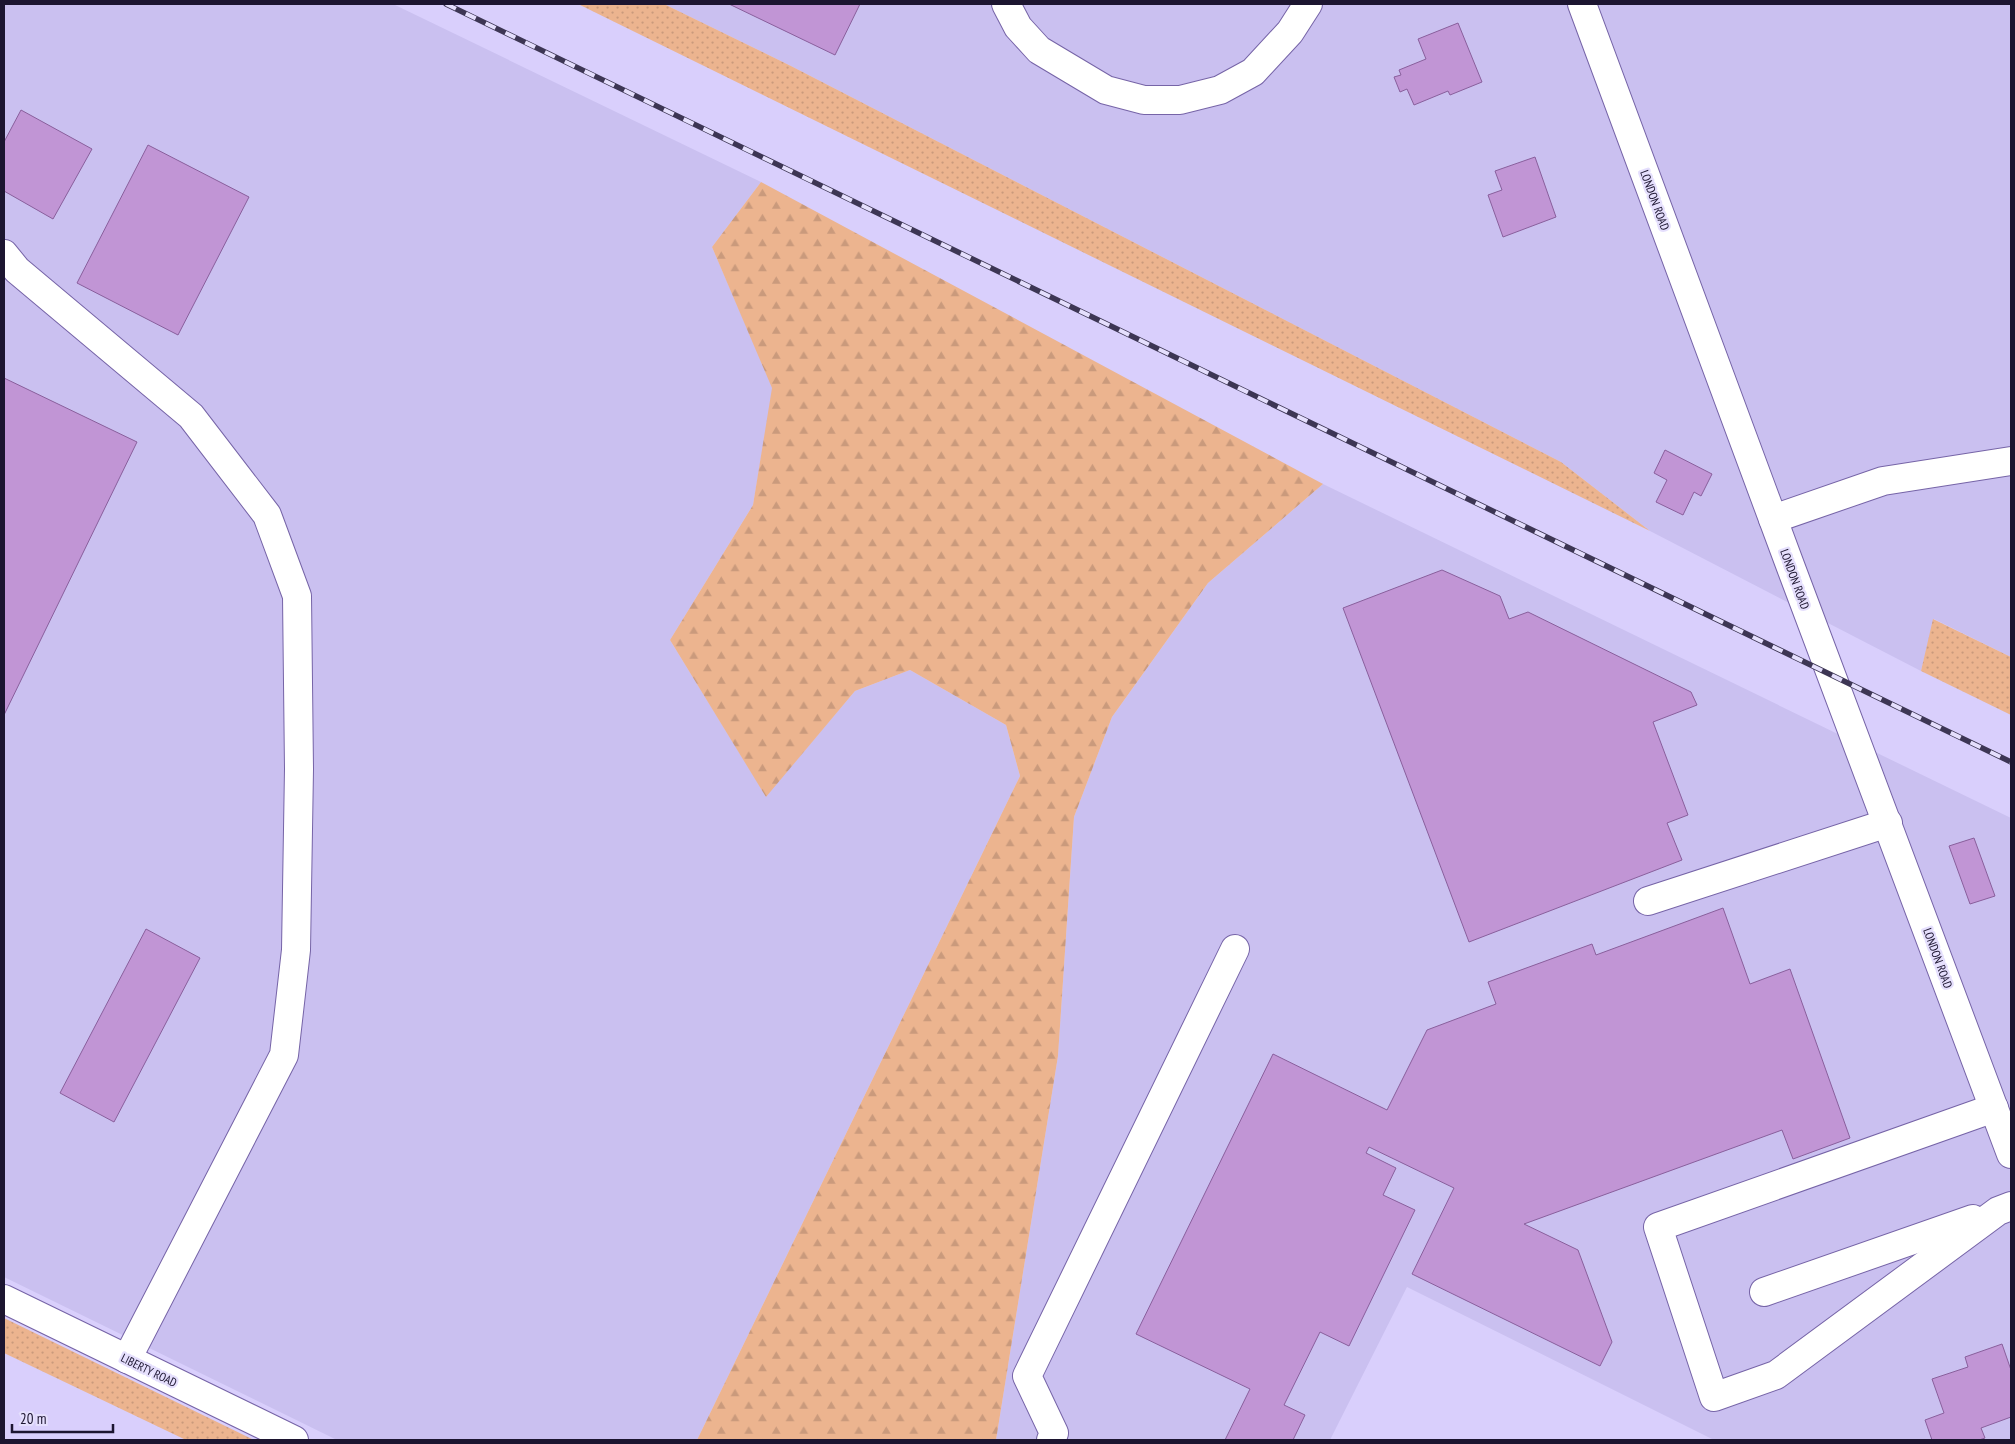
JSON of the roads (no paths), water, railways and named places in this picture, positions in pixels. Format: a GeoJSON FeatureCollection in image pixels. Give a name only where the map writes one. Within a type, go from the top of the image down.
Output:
{"type":"FeatureCollection","features":[{"type":"Feature","properties":{"kind":"street"},"geometry":{"type":"LineString","coordinates":[[1006,4],[1018,27],[1039,50],[1106,90],[1144,100],[1180,100],[1220,90],[1253,72],[1290,32],[1308,4]]}},
{"type":"Feature","properties":{"kind":"street","name":"LONDON ROAD"},"geometry":{"type":"LineString","coordinates":[[1582,4],[2011,1154]]}},
{"type":"Feature","properties":{"kind":"street"},"geometry":{"type":"LineString","coordinates":[[4,254],[18,270],[191,416],[267,515],[296,596],[299,769],[296,950],[284,1055],[127,1359]]}},
{"type":"Feature","properties":{"kind":"street"},"geometry":{"type":"LineString","coordinates":[[1773,519],[1883,481],[2011,461]]}},
{"type":"Feature","properties":{"kind":"street"},"geometry":{"type":"LineString","coordinates":[[1648,901],[1888,823]]}},
{"type":"Feature","properties":{"kind":"street"},"geometry":{"type":"LineString","coordinates":[[1058,1438],[1027,1376],[1234,948]]}},
{"type":"Feature","properties":{"kind":"street"},"geometry":{"type":"LineString","coordinates":[[1994,1108],[1658,1227],[1714,1397],[1776,1375],[2005,1208]]}},
{"type":"Feature","properties":{"kind":"street"},"geometry":{"type":"LineString","coordinates":[[1764,1292],[2005,1208]]}},
{"type":"Feature","properties":{"kind":"street","name":"LIBERTY ROAD"},"geometry":{"type":"LineString","coordinates":[[4,1299],[294,1440]]}},
{"type":"Feature","properties":{"kind":"railway"},"geometry":{"type":"LineString","coordinates":[[446,4],[2011,762]]}}]}
